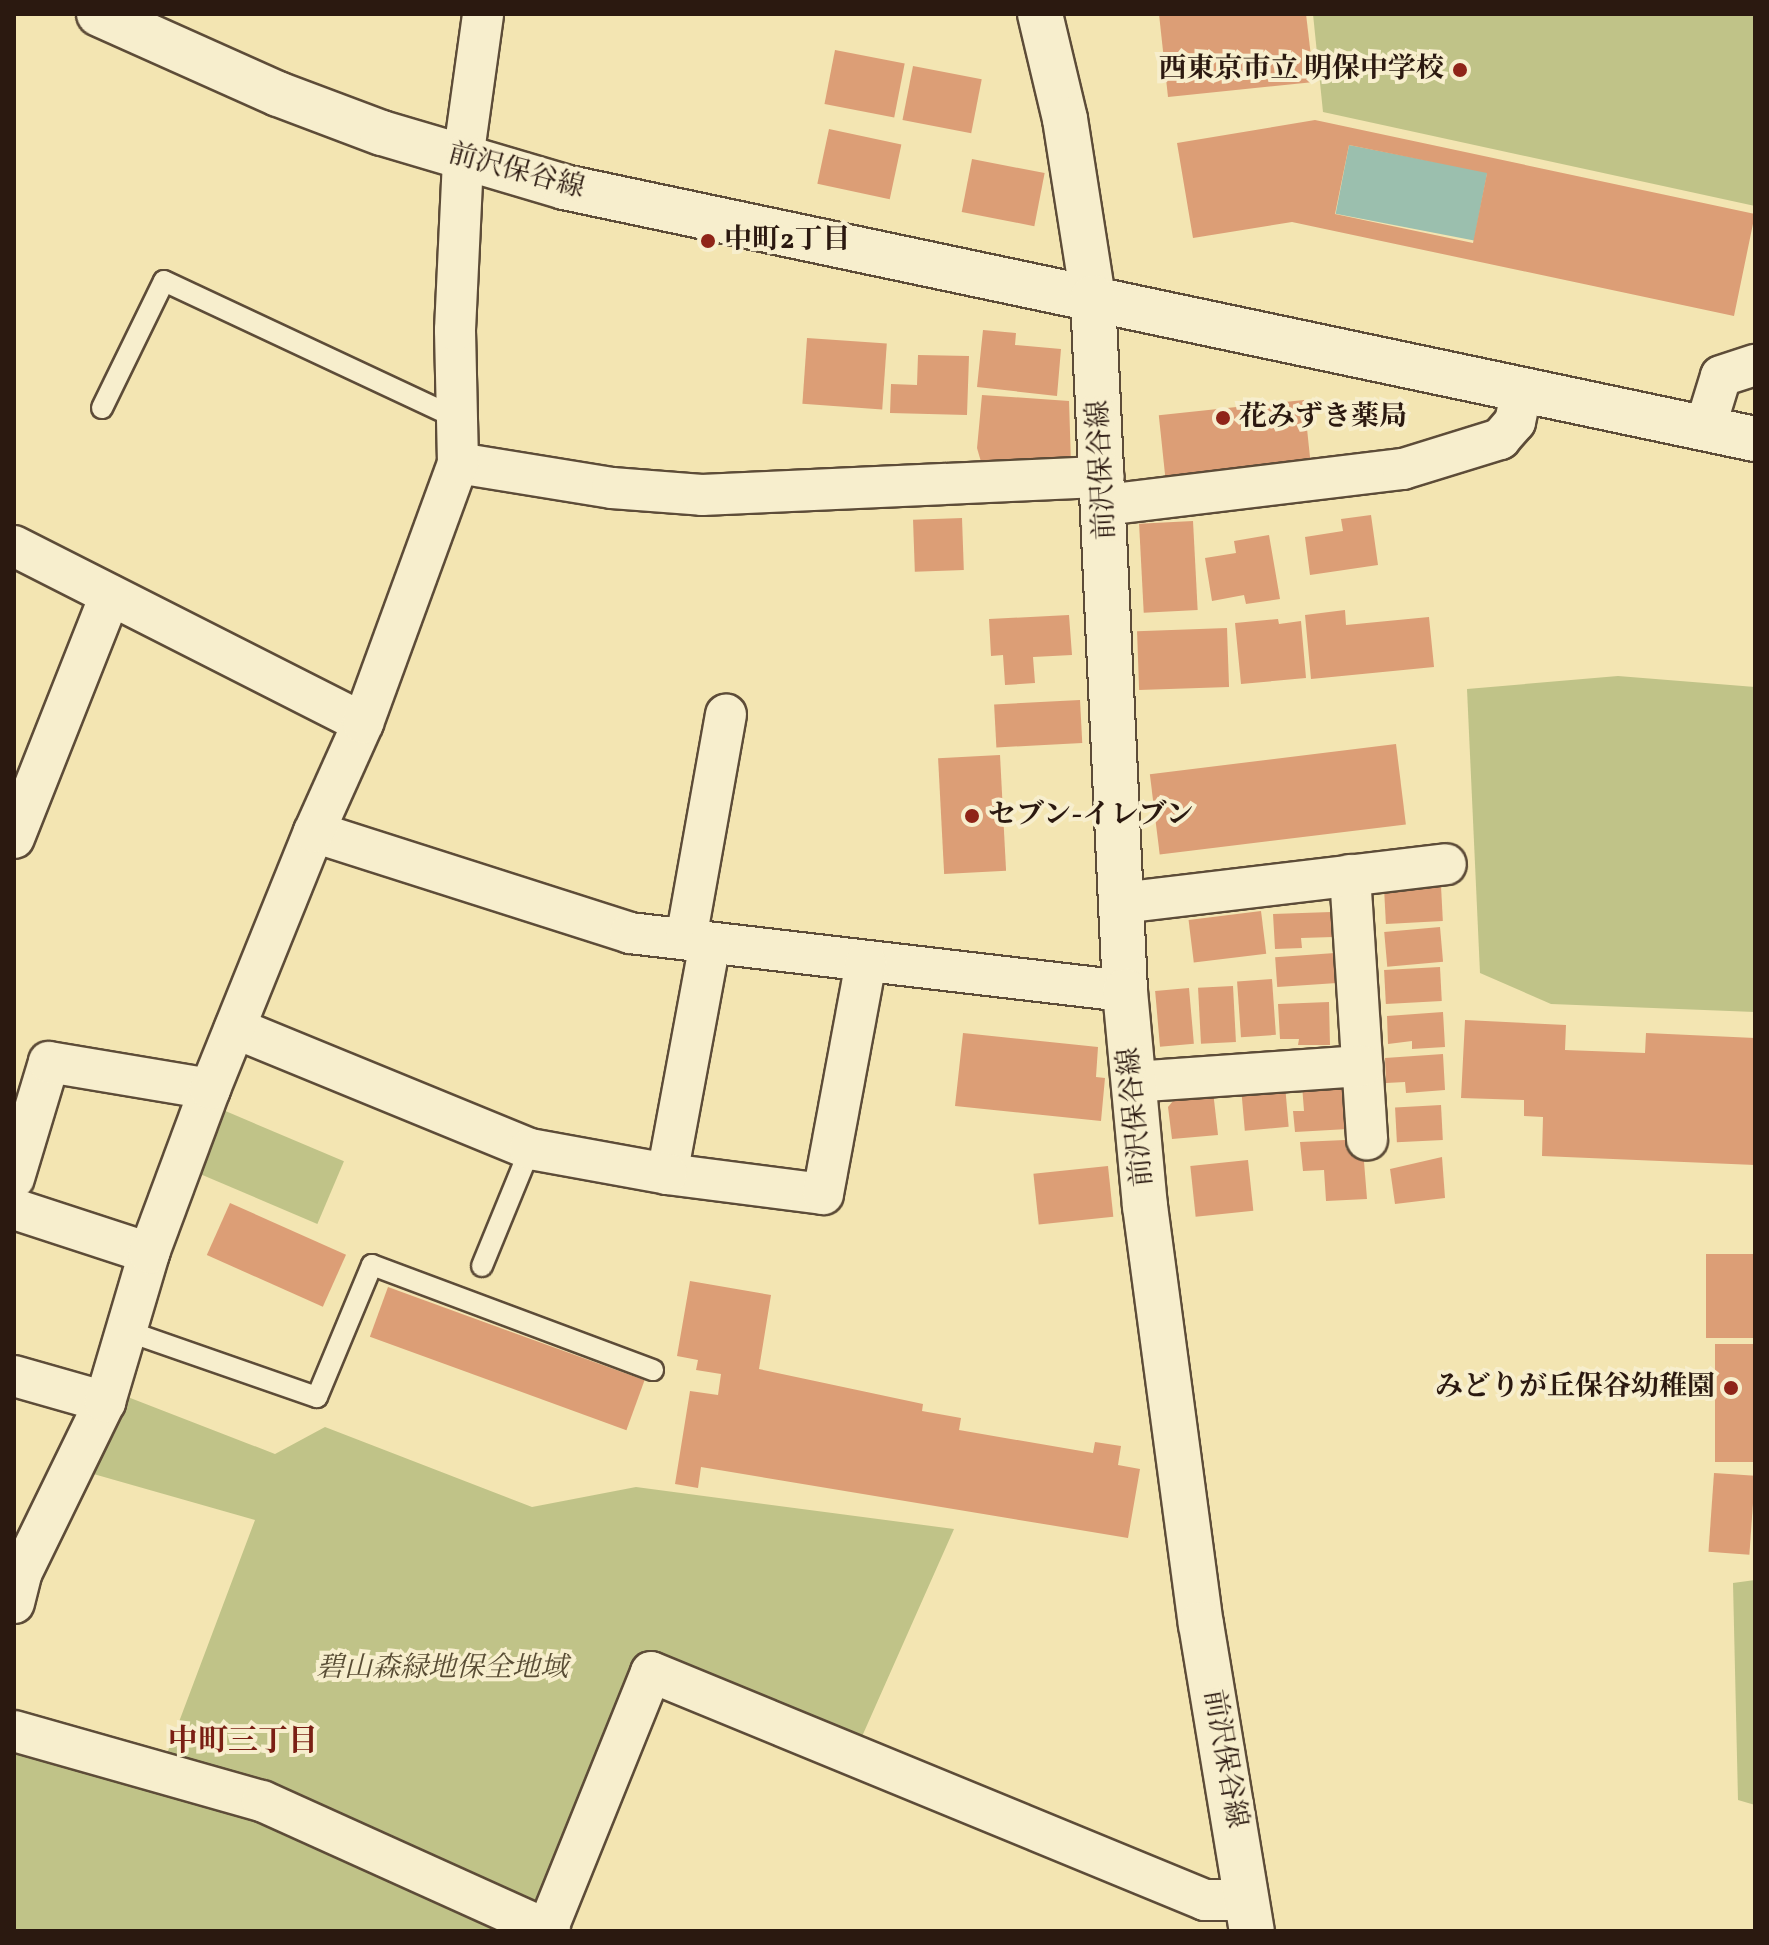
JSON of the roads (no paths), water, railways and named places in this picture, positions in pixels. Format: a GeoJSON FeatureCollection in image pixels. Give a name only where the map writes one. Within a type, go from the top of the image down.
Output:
{"type":"FeatureCollection","features":[{"type":"Feature","properties":{"kind":"main road","name":"前沢保谷線"},"geometry":{"type":"LineString","coordinates":[[99,14],[278,94],[463,159],[564,187],[1755,439]]}},
{"type":"Feature","properties":{"kind":"main road","name":"前沢保谷線"},"geometry":{"type":"LineString","coordinates":[[1040,14],[1065,119],[1093,297],[1105,491],[1125,991],[1133,1082],[1174,1432],[1250,1916]]}},
{"type":"Feature","properties":{"kind":"street"},"geometry":{"type":"LineString","coordinates":[[14,1603],[21,1574],[105,1402],[149,1253],[210,1089],[314,832],[363,723],[458,463],[463,159],[483,14]]}},
{"type":"Feature","properties":{"kind":"street"},"geometry":{"type":"LineString","coordinates":[[1705,428],[1721,376],[1755,365]]}},
{"type":"Feature","properties":{"kind":"street"},"geometry":{"type":"LineString","coordinates":[[458,463],[612,488],[702,495],[1105,491],[1417,465],[1500,439],[1515,422],[1522,389]]}},
{"type":"Feature","properties":{"kind":"street"},"geometry":{"type":"LineString","coordinates":[[14,546],[363,723]]}},
{"type":"Feature","properties":{"kind":"street"},"geometry":{"type":"LineString","coordinates":[[14,838],[110,595]]}},
{"type":"Feature","properties":{"kind":"street"},"geometry":{"type":"LineString","coordinates":[[667,1174],[726,715]]}},
{"type":"Feature","properties":{"kind":"street"},"geometry":{"type":"LineString","coordinates":[[314,832],[630,933],[1125,991]]}},
{"type":"Feature","properties":{"kind":"street"},"geometry":{"type":"LineString","coordinates":[[1121,903],[1446,864]]}},
{"type":"Feature","properties":{"kind":"street"},"geometry":{"type":"LineString","coordinates":[[1350,875],[1367,1139]]}},
{"type":"Feature","properties":{"kind":"street"},"geometry":{"type":"LineString","coordinates":[[235,1028],[530,1149],[667,1174],[823,1194],[866,963]]}},
{"type":"Feature","properties":{"kind":"street"},"geometry":{"type":"LineString","coordinates":[[14,1178],[49,1062],[210,1089]]}},
{"type":"Feature","properties":{"kind":"street"},"geometry":{"type":"LineString","coordinates":[[1133,1082],[1362,1066]]}},
{"type":"Feature","properties":{"kind":"street"},"geometry":{"type":"LineString","coordinates":[[14,1209],[149,1253]]}},
{"type":"Feature","properties":{"kind":"street"},"geometry":{"type":"LineString","coordinates":[[14,1376],[105,1402]]}},
{"type":"Feature","properties":{"kind":"street"},"geometry":{"type":"LineString","coordinates":[[14,1731],[262,1801],[549,1930],[651,1672],[1250,1916]]}},
{"type":"Feature","properties":{"kind":"lane"},"geometry":{"type":"LineString","coordinates":[[102,408],[164,281],[457,418]]}},
{"type":"Feature","properties":{"kind":"lane"},"geometry":{"type":"LineString","coordinates":[[482,1266],[530,1149]]}},
{"type":"Feature","properties":{"kind":"lane"},"geometry":{"type":"LineString","coordinates":[[127,1331],[317,1397],[372,1265],[653,1370]]}},
{"type":"Feature","properties":{"kind":"place","name":"西東京市立 明保中学校"},"geometry":{"type":"Point","coordinates":[1460,70]}},
{"type":"Feature","properties":{"kind":"place","name":"中町2丁目"},"geometry":{"type":"Point","coordinates":[708,241]}},
{"type":"Feature","properties":{"kind":"place","name":"花みずき薬局"},"geometry":{"type":"Point","coordinates":[1223,418]}},
{"type":"Feature","properties":{"kind":"place","name":"セブン-イレブン"},"geometry":{"type":"Point","coordinates":[972,816]}},
{"type":"Feature","properties":{"kind":"place","name":"みどりが丘保谷幼稚園"},"geometry":{"type":"Point","coordinates":[1731,1388]}},
{"type":"Feature","properties":{"kind":"district","name":"中町三丁目"},"geometry":{"type":"Point","coordinates":[243,1742]}},
{"type":"Feature","properties":{"kind":"park label","name":"碧山森緑地保全地域"},"geometry":{"type":"Point","coordinates":[442,1669]}}]}
